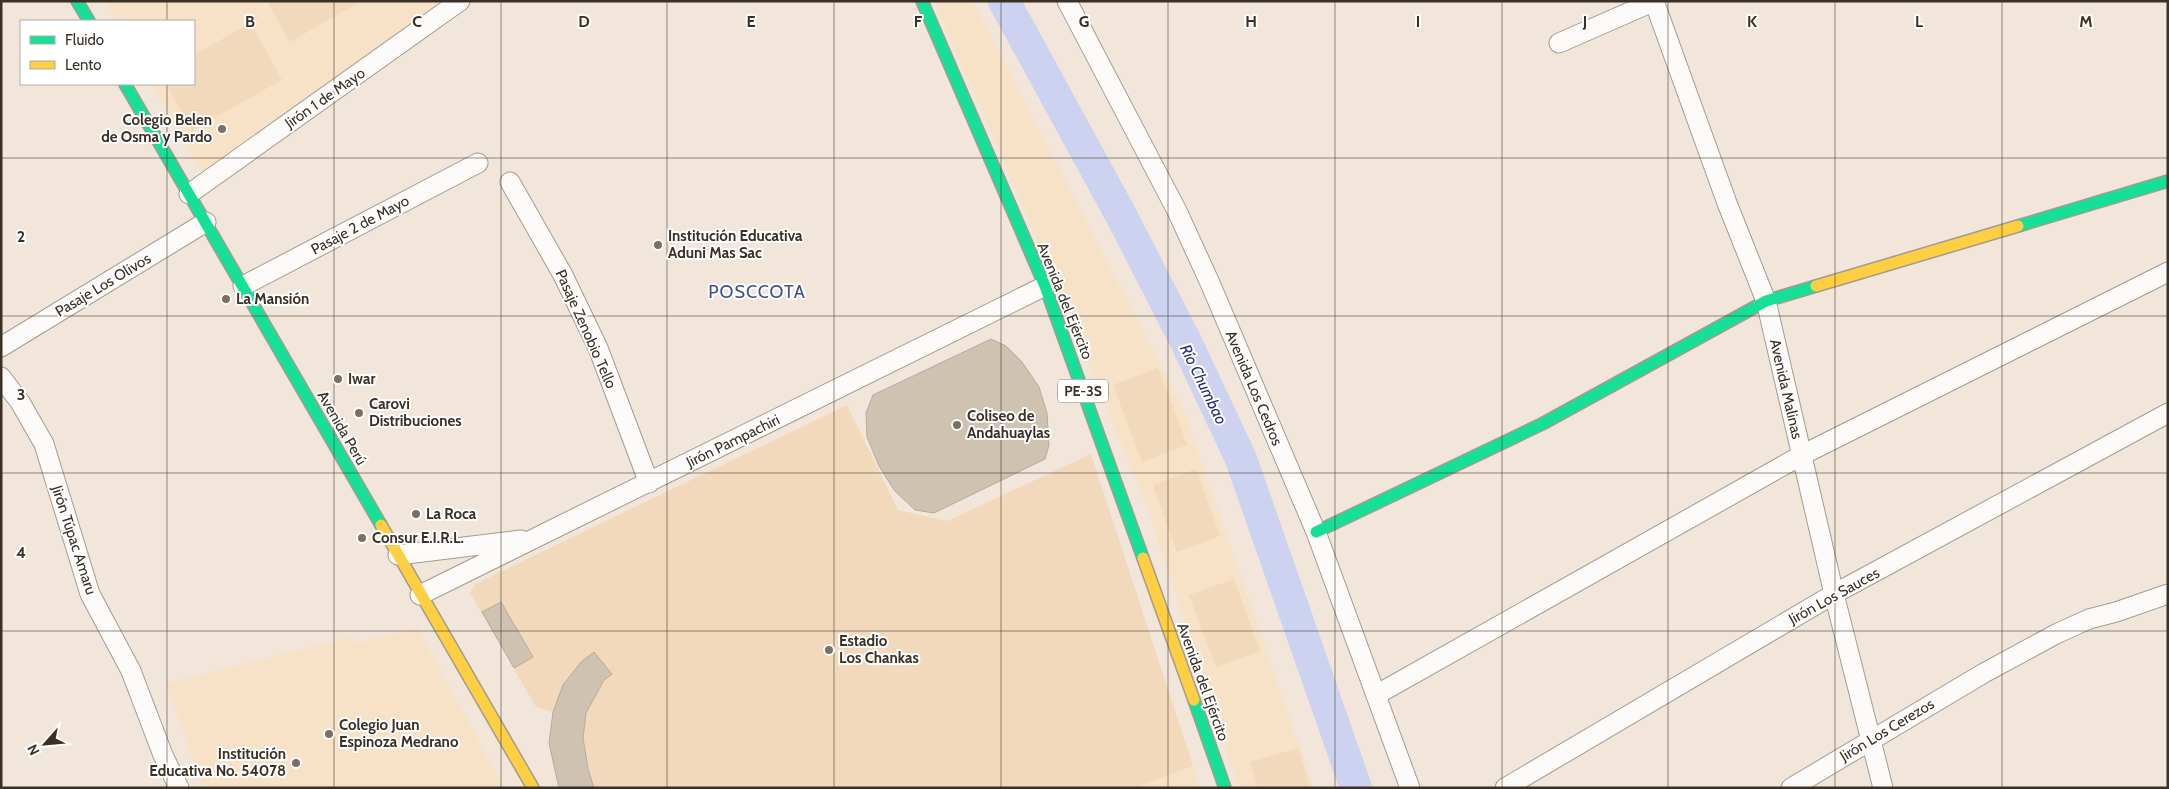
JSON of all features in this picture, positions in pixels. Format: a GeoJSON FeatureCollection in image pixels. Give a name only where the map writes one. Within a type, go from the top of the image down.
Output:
{"type":"FeatureCollection","features":[{"type":"Feature","properties":{"kind":"main road"},"geometry":{"type":"LineString","coordinates":[[77,1],[88,20]]}},
{"type":"Feature","properties":{"kind":"main road","name":"Avenida del Ejército"},"geometry":{"type":"LineString","coordinates":[[922,1],[929,13],[1045,286],[1225,788]]}},
{"type":"Feature","properties":{"kind":"main road","name":"Avenida Perú"},"geometry":{"type":"LineString","coordinates":[[126,85],[533,788]]}},
{"type":"Feature","properties":{"kind":"main road"},"geometry":{"type":"LineString","coordinates":[[1316,532],[1542,424],[1766,301],[2168,182]]}},
{"type":"Feature","properties":{"kind":"street","name":"Jirón 1 de Mayo"},"geometry":{"type":"LineString","coordinates":[[189,194],[460,1]]}},
{"type":"Feature","properties":{"kind":"street","name":"Avenida Los Cedros"},"geometry":{"type":"LineString","coordinates":[[1067,1],[1177,211],[1316,532],[1410,788]]}},
{"type":"Feature","properties":{"kind":"street"},"geometry":{"type":"LineString","coordinates":[[1559,43],[1654,1]]}},
{"type":"Feature","properties":{"kind":"street","name":"Avenida Malinas"},"geometry":{"type":"LineString","coordinates":[[1654,1],[1727,203],[1766,301],[1834,594],[1883,788]]}},
{"type":"Feature","properties":{"kind":"street","name":"Pasaje 2 de Mayo"},"geometry":{"type":"LineString","coordinates":[[242,286],[478,163]]}},
{"type":"Feature","properties":{"kind":"street","name":"Pasaje Zenobio Tello"},"geometry":{"type":"LineString","coordinates":[[510,182],[563,275],[598,348],[649,483]]}},
{"type":"Feature","properties":{"kind":"street","name":"Pasaje Los Olivos"},"geometry":{"type":"LineString","coordinates":[[1,347],[206,222]]}},
{"type":"Feature","properties":{"kind":"street"},"geometry":{"type":"LineString","coordinates":[[1376,695],[1802,455],[2168,272]]}},
{"type":"Feature","properties":{"kind":"street","name":"Jirón Pampachiri"},"geometry":{"type":"LineString","coordinates":[[420,596],[1045,286]]}},
{"type":"Feature","properties":{"kind":"street","name":"Jirón Túpac Amaru"},"geometry":{"type":"LineString","coordinates":[[1,377],[20,402],[44,444],[90,594],[131,671],[163,755],[179,788]]}},
{"type":"Feature","properties":{"kind":"street","name":"Jirón Los Sauces"},"geometry":{"type":"LineString","coordinates":[[1505,788],[1834,594],[2168,413]]}},
{"type":"Feature","properties":{"kind":"street"},"geometry":{"type":"LineString","coordinates":[[398,555],[537,538]]}},
{"type":"Feature","properties":{"kind":"street","name":"Jirón Los Cerezos"},"geometry":{"type":"LineString","coordinates":[[1791,788],[1870,739],[1984,673],[2072,626],[2168,594]]}},
{"type":"Feature","properties":{"kind":"shaded area","name":"Colegio Belen de Osma y Pardo"},"geometry":{"type":"Polygon","coordinates":[[[105,1],[441,1],[203,174],[153,85],[195,85],[195,20],[116,20],[105,1]]]}},
{"type":"Feature","properties":{"kind":"shaded area"},"geometry":{"type":"Polygon","coordinates":[[[267,1],[361,1],[290,42],[267,1]]]}},
{"type":"Feature","properties":{"kind":"shaded area"},"geometry":{"type":"Polygon","coordinates":[[[934,1],[973,1],[1183,409],[1314,788],[1239,788],[1147,506],[1014,185],[934,1]]]}},
{"type":"Feature","properties":{"kind":"shaded area"},"geometry":{"type":"Polygon","coordinates":[[[251,23],[282,80],[192,130],[167,85],[195,85],[195,54],[251,23]]]}},
{"type":"Feature","properties":{"kind":"shaded area"},"geometry":{"type":"Polygon","coordinates":[[[1158,368],[1187,445],[1142,462],[1113,385],[1158,368]]]}},
{"type":"Feature","properties":{"kind":"shaded area","name":"Estadio Los Chankas"},"geometry":{"type":"Polygon","coordinates":[[[847,405],[898,510],[947,521],[1091,454],[1193,766],[1134,788],[559,788],[549,743],[553,712],[536,707],[470,593],[475,584],[847,405]]]}},
{"type":"Feature","properties":{"kind":"shaded area"},"geometry":{"type":"Polygon","coordinates":[[[1196,469],[1220,536],[1177,552],[1153,485],[1196,469]]]}},
{"type":"Feature","properties":{"kind":"shaded area"},"geometry":{"type":"Polygon","coordinates":[[[1234,579],[1260,651],[1216,667],[1189,595],[1234,579]]]}},
{"type":"Feature","properties":{"kind":"shaded area","name":"Colegio Juan Espinoza Medrano"},"geometry":{"type":"Polygon","coordinates":[[[417,627],[504,788],[203,788],[166,684],[353,636],[357,644],[379,636],[395,635],[417,627]]]}},
{"type":"Feature","properties":{"kind":"shaded area"},"geometry":{"type":"Polygon","coordinates":[[[1298,748],[1310,788],[1258,788],[1250,762],[1298,748]]]}},
{"type":"Feature","properties":{"kind":"shaded area"},"geometry":{"type":"Polygon","coordinates":[[[1193,766],[1200,788],[1134,788],[1193,766]]]}},
{"type":"Feature","properties":{"kind":"building","name":"Coliseo de Andahuaylas"},"geometry":{"type":"Polygon","coordinates":[[[991,339],[1006,346],[1022,362],[1039,387],[1047,413],[1049,445],[1045,459],[934,513],[915,510],[894,490],[879,466],[867,437],[866,413],[873,395],[991,339]]]}},
{"type":"Feature","properties":{"kind":"building"},"geometry":{"type":"Polygon","coordinates":[[[501,602],[533,657],[514,668],[482,612],[501,602]]]}},
{"type":"Feature","properties":{"kind":"building"},"geometry":{"type":"Polygon","coordinates":[[[594,652],[612,674],[604,680],[586,713],[583,738],[588,769],[594,788],[559,788],[549,743],[553,712],[563,685],[581,662],[594,652]]]}},
{"type":"Feature","properties":{"kind":"waterway","name":"Río Chumbao"},"geometry":{"type":"LineString","coordinates":[[1004,1],[1122,217],[1186,342],[1241,459],[1356,788]]}},
{"type":"Feature","properties":{"kind":"traffic: fast"},"geometry":{"type":"LineString","coordinates":[[77,1],[88,20]]}},
{"type":"Feature","properties":{"kind":"traffic: fast"},"geometry":{"type":"LineString","coordinates":[[922,1],[1045,286],[1143,558]]}},
{"type":"Feature","properties":{"kind":"traffic: fast"},"geometry":{"type":"LineString","coordinates":[[126,85],[381,525]]}},
{"type":"Feature","properties":{"kind":"traffic: fast"},"geometry":{"type":"LineString","coordinates":[[2018,226],[2168,181]]}},
{"type":"Feature","properties":{"kind":"traffic: fast"},"geometry":{"type":"LineString","coordinates":[[1316,532],[1542,424],[1766,301],[1816,286]]}},
{"type":"Feature","properties":{"kind":"traffic: fast"},"geometry":{"type":"LineString","coordinates":[[1194,700],[1225,788]]}},
{"type":"Feature","properties":{"kind":"traffic: slow"},"geometry":{"type":"LineString","coordinates":[[1816,286],[2018,226]]}},
{"type":"Feature","properties":{"kind":"traffic: slow"},"geometry":{"type":"LineString","coordinates":[[381,525],[533,788]]}},
{"type":"Feature","properties":{"kind":"traffic: slow"},"geometry":{"type":"LineString","coordinates":[[1143,558],[1194,700]]}},
{"type":"Feature","properties":{"kind":"place","name":"Colegio Belen de Osma y Pardo"},"geometry":{"type":"Point","coordinates":[222,129]}},
{"type":"Feature","properties":{"kind":"place","name":"Institución Educativa Aduni Mas Sac"},"geometry":{"type":"Point","coordinates":[658,245]}},
{"type":"Feature","properties":{"kind":"place","name":"La Mansión"},"geometry":{"type":"Point","coordinates":[226,299]}},
{"type":"Feature","properties":{"kind":"place","name":"Iwar"},"geometry":{"type":"Point","coordinates":[338,379]}},
{"type":"Feature","properties":{"kind":"place","name":"Carovi Distribuciones"},"geometry":{"type":"Point","coordinates":[359,413]}},
{"type":"Feature","properties":{"kind":"place","name":"Coliseo de Andahuaylas"},"geometry":{"type":"Point","coordinates":[957,425]}},
{"type":"Feature","properties":{"kind":"place","name":"La Roca"},"geometry":{"type":"Point","coordinates":[416,514]}},
{"type":"Feature","properties":{"kind":"place","name":"Consur E.I.R.L."},"geometry":{"type":"Point","coordinates":[362,538]}},
{"type":"Feature","properties":{"kind":"place","name":"Estadio Los Chankas"},"geometry":{"type":"Point","coordinates":[829,650]}},
{"type":"Feature","properties":{"kind":"place","name":"Colegio Juan Espinoza Medrano"},"geometry":{"type":"Point","coordinates":[329,734]}},
{"type":"Feature","properties":{"kind":"place","name":"Institución Educativa No. 54078"},"geometry":{"type":"Point","coordinates":[296,763]}},
{"type":"Feature","properties":{"kind":"district","name":"POSCCOTA"},"geometry":{"type":"Point","coordinates":[757,292]}}]}
